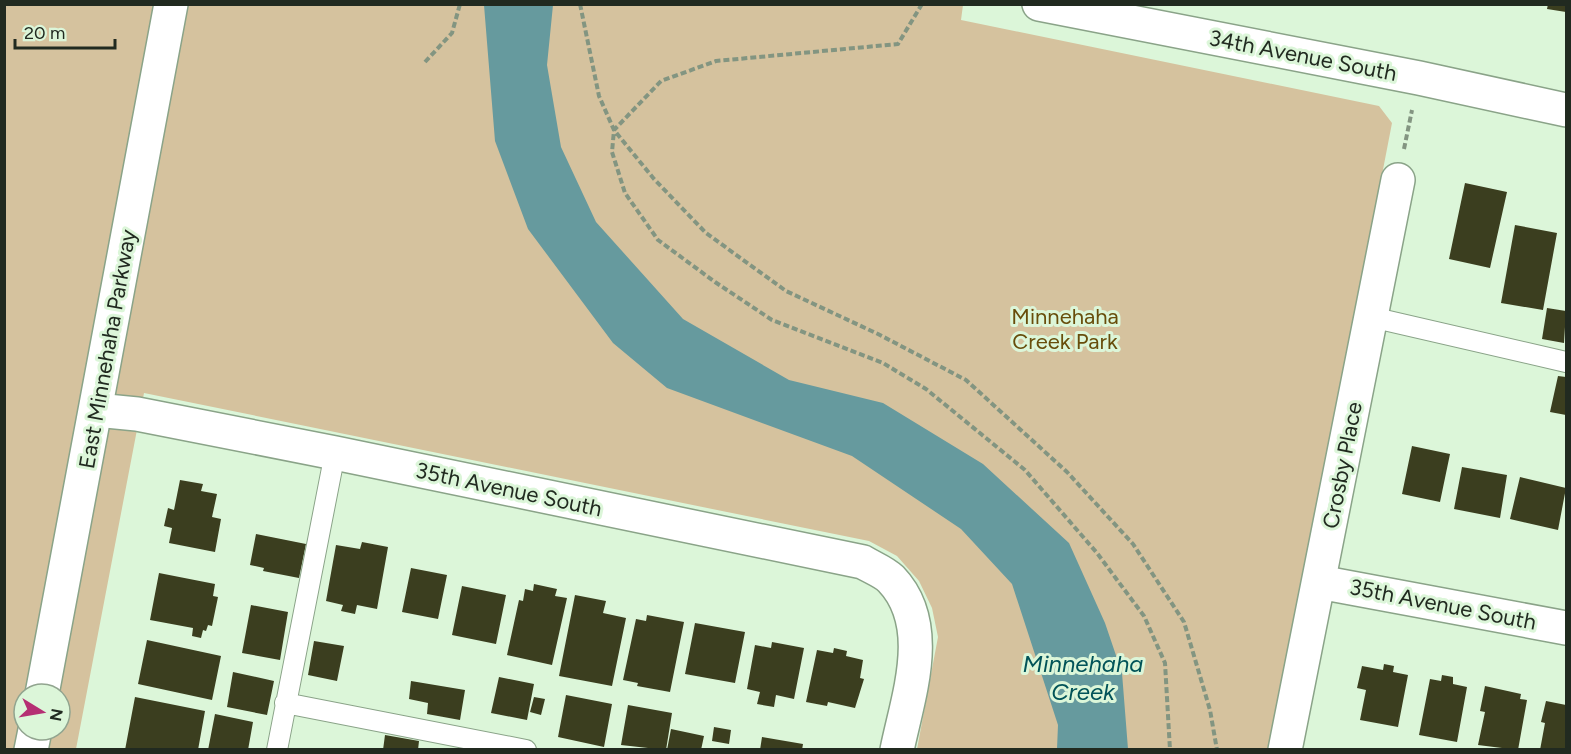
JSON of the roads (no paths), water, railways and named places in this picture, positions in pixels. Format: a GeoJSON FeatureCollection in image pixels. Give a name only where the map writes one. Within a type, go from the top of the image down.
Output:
{"type":"FeatureCollection","features":[{"type":"Feature","properties":{"kind":"street","name":"East Minnehaha Parkway"},"geometry":{"type":"LineString","coordinates":[[44,682],[171,4]]}},
{"type":"Feature","properties":{"kind":"street","name":"34th Avenue South"},"geometry":{"type":"LineString","coordinates":[[1039,4],[1419,78],[1566,110]]}},
{"type":"Feature","properties":{"kind":"street","name":"Crosby Place"},"geometry":{"type":"LineString","coordinates":[[1286,750],[1398,180]]}},
{"type":"Feature","properties":{"kind":"street","name":"35th Avenue South"},"geometry":{"type":"LineString","coordinates":[[96,410],[137,414],[335,453],[863,562],[891,579],[905,601],[915,628],[916,655],[897,750]]}},
{"type":"Feature","properties":{"kind":"street","name":"35th Avenue South"},"geometry":{"type":"LineString","coordinates":[[1319,582],[1566,628]]}},
{"type":"Feature","properties":{"kind":"lane"},"geometry":{"type":"LineString","coordinates":[[1371,317],[1566,362]]}},
{"type":"Feature","properties":{"kind":"lane"},"geometry":{"type":"LineString","coordinates":[[277,750],[335,453]]}},
{"type":"Feature","properties":{"kind":"lane"},"geometry":{"type":"LineString","coordinates":[[285,703],[526,750]]}},
{"type":"Feature","properties":{"kind":"water","name":"Minnehaha Creek"},"geometry":{"type":"Polygon","coordinates":[[[484,5],[553,5],[547,65],[561,147],[596,222],[683,319],[789,380],[883,403],[983,464],[1069,543],[1105,623],[1122,673],[1128,749],[1057,749],[1058,725],[1012,584],[961,529],[852,456],[667,388],[613,343],[528,229],[495,141],[484,5]]]}},
{"type":"Feature","properties":{"kind":"park label","name":"Minnehaha Creek Park"},"geometry":{"type":"Point","coordinates":[1065,328]}}]}
